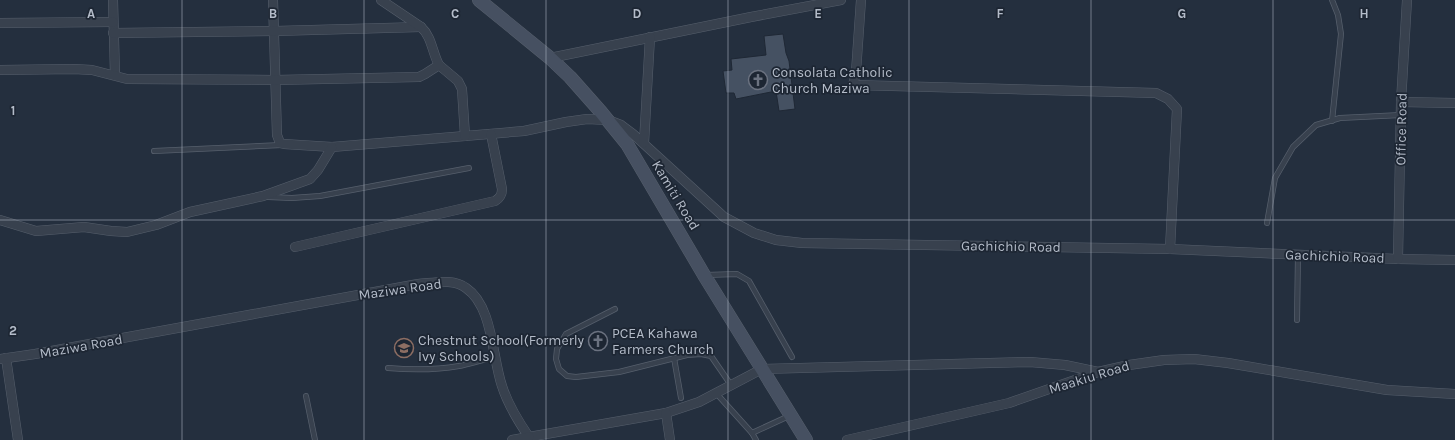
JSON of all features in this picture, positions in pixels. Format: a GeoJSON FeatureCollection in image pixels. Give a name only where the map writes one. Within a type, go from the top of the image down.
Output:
{"type":"FeatureCollection","features":[{"type":"Feature","properties":{"kind":"main road","name":"Kamiti Road"},"geometry":{"type":"LineString","coordinates":[[479,0],[550,58],[570,77],[627,144],[704,275],[806,440]]}},
{"type":"Feature","properties":{"kind":"street"},"geometry":{"type":"LineString","coordinates":[[113,0],[115,75]]}},
{"type":"Feature","properties":{"kind":"street"},"geometry":{"type":"LineString","coordinates":[[273,0],[275,31],[276,135],[280,143],[332,147],[492,134],[537,129],[587,119],[608,120]]}},
{"type":"Feature","properties":{"kind":"street"},"geometry":{"type":"LineString","coordinates":[[381,0],[421,27],[428,34],[434,56],[439,65],[458,81],[462,89],[465,136]]}},
{"type":"Feature","properties":{"kind":"street"},"geometry":{"type":"LineString","coordinates":[[550,58],[840,0]]}},
{"type":"Feature","properties":{"kind":"street"},"geometry":{"type":"LineString","coordinates":[[861,0],[856,72],[852,85],[1156,93],[1168,99],[1177,109],[1170,249]]}},
{"type":"Feature","properties":{"kind":"street","name":"Office Road"},"geometry":{"type":"LineString","coordinates":[[1398,259],[1401,102],[1407,0]]}},
{"type":"Feature","properties":{"kind":"street"},"geometry":{"type":"LineString","coordinates":[[0,22],[113,22]]}},
{"type":"Feature","properties":{"kind":"street"},"geometry":{"type":"LineString","coordinates":[[113,33],[421,27]]}},
{"type":"Feature","properties":{"kind":"street"},"geometry":{"type":"LineString","coordinates":[[644,143],[650,37]]}},
{"type":"Feature","properties":{"kind":"street"},"geometry":{"type":"LineString","coordinates":[[0,70],[92,70],[128,79],[275,80],[419,77],[439,65]]}},
{"type":"Feature","properties":{"kind":"street"},"geometry":{"type":"LineString","coordinates":[[1401,102],[1455,103]]}},
{"type":"Feature","properties":{"kind":"street","name":"Gachichio Road"},"geometry":{"type":"LineString","coordinates":[[608,120],[620,125],[644,143],[724,217],[754,233],[776,240],[810,243],[1170,249],[1455,260]]}},
{"type":"Feature","properties":{"kind":"street"},"geometry":{"type":"LineString","coordinates":[[295,247],[499,199],[502,195],[502,189],[492,134]]}},
{"type":"Feature","properties":{"kind":"street"},"geometry":{"type":"LineString","coordinates":[[0,220],[36,231],[84,226],[126,232],[156,225],[190,212],[262,196],[310,179],[322,164],[332,147]]}},
{"type":"Feature","properties":{"kind":"street","name":"Maziwa Road"},"geometry":{"type":"LineString","coordinates":[[3,359],[43,353],[418,284],[449,282],[465,287],[476,296],[485,312],[501,384],[508,402],[529,437]]}},
{"type":"Feature","properties":{"kind":"street"},"geometry":{"type":"LineString","coordinates":[[3,359],[18,440]]}},
{"type":"Feature","properties":{"kind":"street","name":"Maakiu Road"},"geometry":{"type":"LineString","coordinates":[[847,440],[1009,403],[1098,372],[1129,365],[1164,360],[1194,359],[1272,370],[1387,390],[1455,394]]}},
{"type":"Feature","properties":{"kind":"street"},"geometry":{"type":"LineString","coordinates":[[512,440],[666,413],[699,402],[762,369],[1030,362],[1065,365],[1098,372]]}},
{"type":"Feature","properties":{"kind":"street"},"geometry":{"type":"LineString","coordinates":[[666,413],[670,440]]}},
{"type":"Feature","properties":{"kind":"lane"},"geometry":{"type":"LineString","coordinates":[[1332,0],[1338,15],[1341,34],[1332,120]]}},
{"type":"Feature","properties":{"kind":"lane"},"geometry":{"type":"LineString","coordinates":[[1267,223],[1274,178],[1293,147],[1316,125],[1340,118],[1401,115]]}},
{"type":"Feature","properties":{"kind":"lane"},"geometry":{"type":"LineString","coordinates":[[154,152],[284,144]]}},
{"type":"Feature","properties":{"kind":"lane"},"geometry":{"type":"LineString","coordinates":[[262,196],[279,198],[320,196],[469,168]]}},
{"type":"Feature","properties":{"kind":"lane"},"geometry":{"type":"LineString","coordinates":[[1297,320],[1298,255]]}},
{"type":"Feature","properties":{"kind":"lane"},"geometry":{"type":"LineString","coordinates":[[704,275],[737,274],[749,281],[792,357]]}},
{"type":"Feature","properties":{"kind":"lane"},"geometry":{"type":"LineString","coordinates":[[615,309],[566,334],[557,349],[556,359],[559,369],[567,376],[576,377],[619,372],[687,355],[701,354],[711,356],[731,385]]}},
{"type":"Feature","properties":{"kind":"lane"},"geometry":{"type":"LineString","coordinates":[[388,368],[408,370],[457,366],[495,358]]}},
{"type":"Feature","properties":{"kind":"lane"},"geometry":{"type":"LineString","coordinates":[[674,358],[681,398]]}},
{"type":"Feature","properties":{"kind":"lane"},"geometry":{"type":"LineString","coordinates":[[716,393],[752,433],[756,440]]}},
{"type":"Feature","properties":{"kind":"lane"},"geometry":{"type":"LineString","coordinates":[[306,396],[314,440]]}},
{"type":"Feature","properties":{"kind":"lane"},"geometry":{"type":"LineString","coordinates":[[752,433],[790,415]]}},
{"type":"Feature","properties":{"kind":"building","name":"Consolata Catholic Church Maziwa"},"geometry":{"type":"Polygon","coordinates":[[[783,34],[789,61],[795,109],[779,111],[776,91],[736,99],[734,93],[726,93],[723,71],[732,70],[731,59],[766,55],[764,36],[783,34]]]}},
{"type":"Feature","properties":{"kind":"place","name":"Consolata Catholic Church Maziwa"},"geometry":{"type":"Point","coordinates":[758,80]}},
{"type":"Feature","properties":{"kind":"place","name":"PCEA Kahawa Farmers Church"},"geometry":{"type":"Point","coordinates":[598,341]}},
{"type":"Feature","properties":{"kind":"place","name":"Chestnut School(Formerly Ivy Schools)"},"geometry":{"type":"Point","coordinates":[404,348]}}]}
